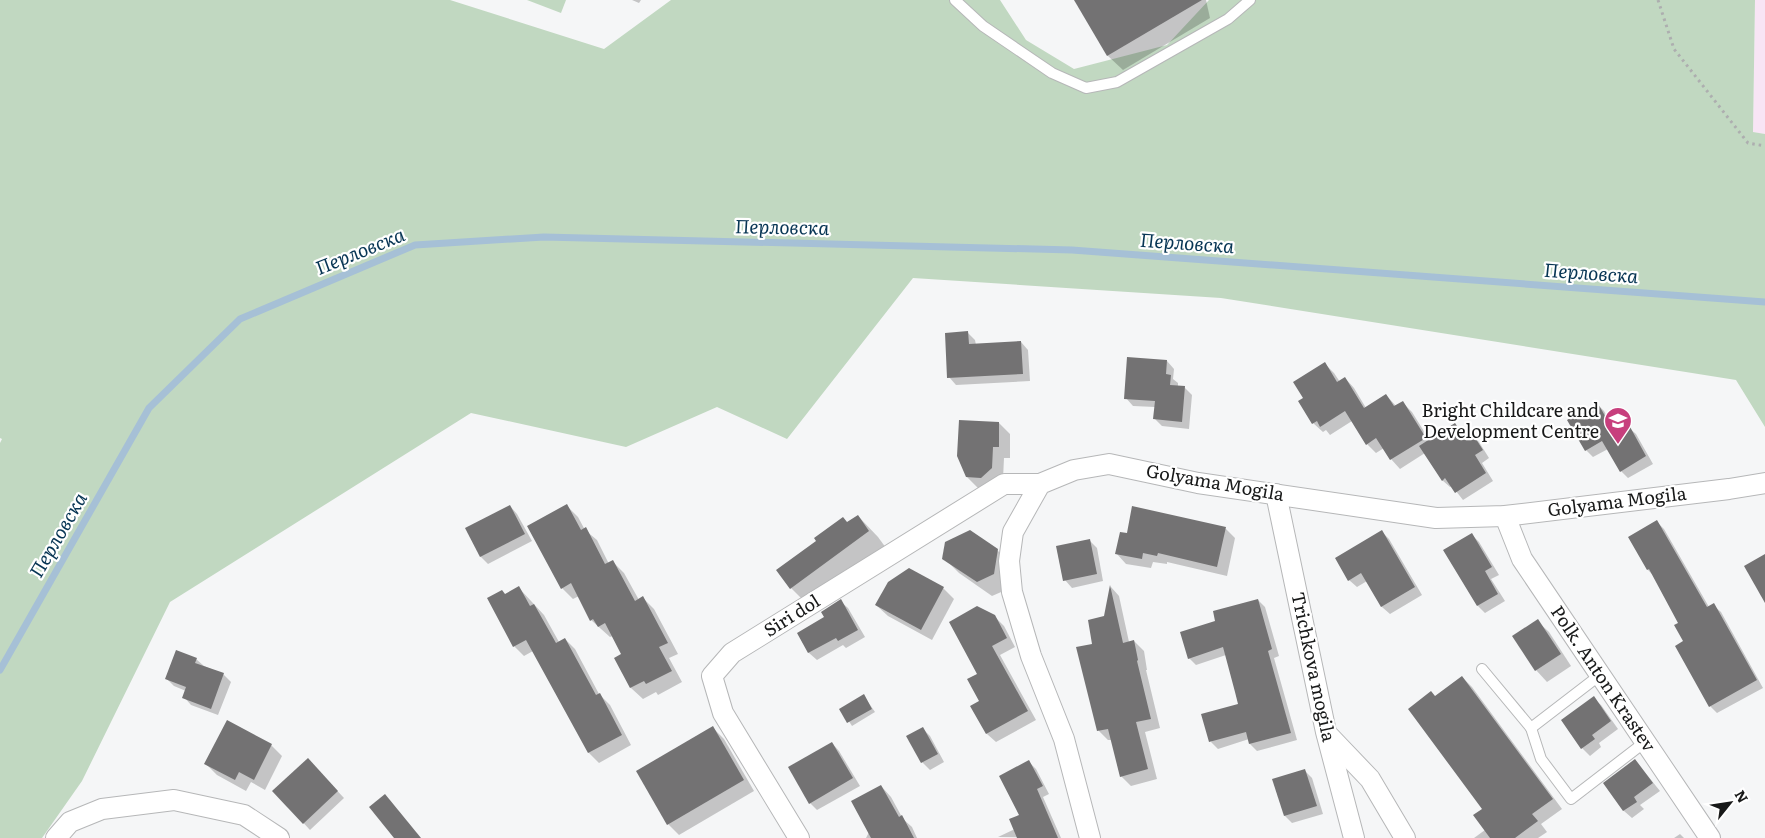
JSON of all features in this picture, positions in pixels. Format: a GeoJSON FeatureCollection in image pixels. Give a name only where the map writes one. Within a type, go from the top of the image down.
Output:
{"type":"FeatureCollection","features":[{"type":"Feature","properties":{"kind":"street","name":"Golyama Mogila"},"geometry":{"type":"LineString","coordinates":[[1040,484],[1074,470],[1109,464],[1198,483],[1436,518],[1505,516],[1765,483]]}},
{"type":"Feature","properties":{"kind":"street","name":"Siri dol"},"geometry":{"type":"LineString","coordinates":[[799,838],[723,713],[712,676],[732,653],[1004,484],[1040,484]]}},
{"type":"Feature","properties":{"kind":"street"},"geometry":{"type":"LineString","coordinates":[[1040,484],[1013,532],[1010,561],[1012,592],[1031,656],[1064,739],[1090,838]]}},
{"type":"Feature","properties":{"kind":"street","name":"Trichkova mogila"},"geometry":{"type":"LineString","coordinates":[[1276,494],[1326,732],[1354,838]]}},
{"type":"Feature","properties":{"kind":"street","name":"Polk. Anton Krastev"},"geometry":{"type":"LineString","coordinates":[[1505,516],[1522,559],[1710,838]]}},
{"type":"Feature","properties":{"kind":"street"},"geometry":{"type":"LineString","coordinates":[[1326,732],[1370,779],[1405,838]]}},
{"type":"Feature","properties":{"kind":"street"},"geometry":{"type":"LineString","coordinates":[[56,838],[102,809],[174,800],[244,816],[279,838]]}},
{"type":"Feature","properties":{"kind":"lane"},"geometry":{"type":"LineString","coordinates":[[956,0],[983,26],[999,37],[1052,72],[1086,88],[1117,82],[1228,19],[1250,0]]}},
{"type":"Feature","properties":{"kind":"lane"},"geometry":{"type":"LineString","coordinates":[[1482,669],[1531,728],[1541,759],[1571,799],[1645,742]]}},
{"type":"Feature","properties":{"kind":"lane"},"geometry":{"type":"LineString","coordinates":[[1531,728],[1600,675]]}},
{"type":"Feature","properties":{"kind":"path"},"geometry":{"type":"LineString","coordinates":[[1658,0],[1674,49],[1748,143],[1765,146]]}},
{"type":"Feature","properties":{"kind":"shaded area"},"geometry":{"type":"Polygon","coordinates":[[[1755,0],[1765,0],[1765,134],[1753,132],[1755,0]]]}},
{"type":"Feature","properties":{"kind":"green space"},"geometry":{"type":"Polygon","coordinates":[[[0,0],[450,0],[604,49],[671,0],[1000,0],[1026,40],[1074,69],[1167,45],[1209,0],[1755,0],[1753,132],[1765,134],[1765,427],[1736,380],[1221,298],[913,278],[787,439],[717,407],[626,447],[471,413],[170,602],[82,781],[42,838],[0,838],[0,443],[2,439],[0,438],[0,0]]]}},
{"type":"Feature","properties":{"kind":"green space"},"geometry":{"type":"Polygon","coordinates":[[[527,0],[566,0],[561,13],[527,0]]]}},
{"type":"Feature","properties":{"kind":"building"},"geometry":{"type":"Polygon","coordinates":[[[1074,0],[1202,0],[1107,56],[1074,0]]]}},
{"type":"Feature","properties":{"kind":"building"},"geometry":{"type":"Polygon","coordinates":[[[968,331],[969,344],[1021,341],[1023,374],[947,378],[945,333],[968,331]]]}},
{"type":"Feature","properties":{"kind":"building"},"geometry":{"type":"Polygon","coordinates":[[[1127,357],[1167,360],[1166,374],[1171,375],[1170,385],[1185,386],[1182,422],[1153,419],[1155,401],[1124,399],[1127,357]]]}},
{"type":"Feature","properties":{"kind":"building"},"geometry":{"type":"Polygon","coordinates":[[[1325,362],[1337,382],[1345,377],[1364,408],[1386,394],[1394,406],[1403,401],[1426,438],[1390,460],[1376,438],[1366,445],[1345,411],[1320,427],[1317,421],[1312,424],[1298,401],[1303,398],[1293,382],[1325,362]]]}},
{"type":"Feature","properties":{"kind":"building"},"geometry":{"type":"Polygon","coordinates":[[[1597,402],[1615,433],[1629,425],[1646,456],[1620,472],[1602,441],[1585,451],[1567,420],[1597,402]]]}},
{"type":"Feature","properties":{"kind":"building"},"geometry":{"type":"Polygon","coordinates":[[[959,420],[999,422],[999,447],[993,447],[992,468],[981,478],[966,477],[957,456],[959,420]]]}},
{"type":"Feature","properties":{"kind":"building"},"geometry":{"type":"Polygon","coordinates":[[[1455,423],[1465,438],[1472,433],[1483,450],[1475,455],[1486,473],[1455,493],[1445,478],[1442,481],[1419,446],[1455,423]]]}},
{"type":"Feature","properties":{"kind":"building"},"geometry":{"type":"Polygon","coordinates":[[[567,504],[581,530],[586,527],[605,564],[613,560],[635,601],[643,596],[668,643],[659,647],[672,671],[646,684],[644,681],[630,688],[614,658],[621,654],[605,623],[598,627],[593,619],[590,621],[571,583],[561,589],[527,526],[567,504]]]}},
{"type":"Feature","properties":{"kind":"building"},"geometry":{"type":"Polygon","coordinates":[[[510,505],[525,534],[480,557],[465,528],[510,505]]]}},
{"type":"Feature","properties":{"kind":"building"},"geometry":{"type":"Polygon","coordinates":[[[1132,506],[1226,527],[1217,567],[1158,553],[1157,556],[1143,553],[1142,559],[1115,554],[1120,532],[1127,533],[1132,506]]]}},
{"type":"Feature","properties":{"kind":"building"},"geometry":{"type":"Polygon","coordinates":[[[858,515],[869,531],[790,589],[776,570],[816,541],[814,538],[843,517],[847,522],[858,515]]]}},
{"type":"Feature","properties":{"kind":"building"},"geometry":{"type":"Polygon","coordinates":[[[1657,520],[1707,607],[1714,603],[1757,680],[1709,707],[1675,646],[1683,641],[1674,625],[1678,623],[1649,569],[1647,570],[1628,537],[1657,520]]]}},
{"type":"Feature","properties":{"kind":"building"},"geometry":{"type":"Polygon","coordinates":[[[970,530],[998,549],[994,574],[977,582],[942,559],[945,542],[970,530]]]}},
{"type":"Feature","properties":{"kind":"building"},"geometry":{"type":"Polygon","coordinates":[[[1382,530],[1415,587],[1381,607],[1361,573],[1348,581],[1335,558],[1382,530]]]}},
{"type":"Feature","properties":{"kind":"building"},"geometry":{"type":"Polygon","coordinates":[[[1472,533],[1492,567],[1485,571],[1498,594],[1477,606],[1443,550],[1472,533]]]}},
{"type":"Feature","properties":{"kind":"building"},"geometry":{"type":"Polygon","coordinates":[[[1090,539],[1097,574],[1063,581],[1056,546],[1090,539]]]}},
{"type":"Feature","properties":{"kind":"building"},"geometry":{"type":"Polygon","coordinates":[[[1765,554],[1765,603],[1744,566],[1765,554]]]}},
{"type":"Feature","properties":{"kind":"building"},"geometry":{"type":"Polygon","coordinates":[[[909,568],[944,587],[921,630],[875,605],[888,582],[909,568]]]}},
{"type":"Feature","properties":{"kind":"building"},"geometry":{"type":"Polygon","coordinates":[[[1110,585],[1123,643],[1134,640],[1151,719],[1136,722],[1148,769],[1120,777],[1108,729],[1097,731],[1076,647],[1092,644],[1088,620],[1104,616],[1110,585]]]}},
{"type":"Feature","properties":{"kind":"building"},"geometry":{"type":"Polygon","coordinates":[[[519,586],[530,606],[534,604],[556,643],[565,638],[596,695],[600,693],[622,735],[588,753],[526,640],[513,647],[487,598],[502,590],[505,594],[519,586]]]}},
{"type":"Feature","properties":{"kind":"building"},"geometry":{"type":"Polygon","coordinates":[[[841,599],[858,630],[838,641],[836,638],[808,653],[797,633],[824,617],[821,612],[841,599]]]}},
{"type":"Feature","properties":{"kind":"building"},"geometry":{"type":"Polygon","coordinates":[[[1258,599],[1272,649],[1268,651],[1291,733],[1249,744],[1246,732],[1209,742],[1201,714],[1238,704],[1235,692],[1223,647],[1188,659],[1180,632],[1215,621],[1213,611],[1258,599]]]}},
{"type":"Feature","properties":{"kind":"building"},"geometry":{"type":"Polygon","coordinates":[[[977,606],[995,615],[1007,638],[992,646],[1028,711],[986,734],[970,706],[979,701],[967,679],[977,674],[949,622],[977,606]]]}},
{"type":"Feature","properties":{"kind":"building"},"geometry":{"type":"Polygon","coordinates":[[[1538,619],[1561,654],[1535,671],[1512,636],[1538,619]]]}},
{"type":"Feature","properties":{"kind":"building"},"geometry":{"type":"Polygon","coordinates":[[[176,650],[197,658],[195,663],[224,673],[211,709],[182,698],[186,687],[165,679],[176,650]]]}},
{"type":"Feature","properties":{"kind":"building"},"geometry":{"type":"Polygon","coordinates":[[[1462,676],[1553,799],[1532,814],[1538,821],[1515,838],[1490,838],[1473,815],[1482,809],[1408,709],[1431,691],[1435,696],[1462,676]]]}},
{"type":"Feature","properties":{"kind":"building"},"geometry":{"type":"Polygon","coordinates":[[[864,694],[872,709],[847,723],[839,709],[864,694]]]}},
{"type":"Feature","properties":{"kind":"building"},"geometry":{"type":"Polygon","coordinates":[[[1594,696],[1611,721],[1592,735],[1595,739],[1581,749],[1561,720],[1594,696]]]}},
{"type":"Feature","properties":{"kind":"building"},"geometry":{"type":"Polygon","coordinates":[[[227,720],[272,744],[254,780],[239,772],[235,780],[204,764],[227,720]]]}},
{"type":"Feature","properties":{"kind":"building"},"geometry":{"type":"Polygon","coordinates":[[[713,726],[744,780],[667,825],[636,771],[713,726]]]}},
{"type":"Feature","properties":{"kind":"building"},"geometry":{"type":"Polygon","coordinates":[[[923,727],[938,754],[921,763],[906,736],[923,727]]]}},
{"type":"Feature","properties":{"kind":"building"},"geometry":{"type":"Polygon","coordinates":[[[832,742],[853,778],[809,804],[788,767],[832,742]]]}},
{"type":"Feature","properties":{"kind":"building"},"geometry":{"type":"Polygon","coordinates":[[[308,758],[338,791],[303,824],[272,791],[308,758]]]}},
{"type":"Feature","properties":{"kind":"building"},"geometry":{"type":"Polygon","coordinates":[[[1635,759],[1653,783],[1634,797],[1637,802],[1623,811],[1603,783],[1635,759]]]}},
{"type":"Feature","properties":{"kind":"building"},"geometry":{"type":"Polygon","coordinates":[[[1029,760],[1043,786],[1037,789],[1058,838],[1017,838],[1009,819],[1019,815],[999,776],[1029,760]]]}},
{"type":"Feature","properties":{"kind":"building"},"geometry":{"type":"Polygon","coordinates":[[[1305,769],[1317,806],[1284,816],[1272,779],[1305,769]]]}},
{"type":"Feature","properties":{"kind":"building"},"geometry":{"type":"Polygon","coordinates":[[[881,785],[899,817],[902,815],[914,838],[871,838],[851,801],[881,785]]]}},
{"type":"Feature","properties":{"kind":"building"},"geometry":{"type":"Polygon","coordinates":[[[385,794],[421,838],[394,838],[369,807],[385,794]]]}},
{"type":"Feature","properties":{"kind":"waterway","name":"Перловска"},"geometry":{"type":"LineString","coordinates":[[0,670],[149,408],[240,319],[415,245],[544,237],[1072,250],[1765,302]]}},
{"type":"Feature","properties":{"kind":"place","name":"Bright Childcare and Development Centre"},"geometry":{"type":"Point","coordinates":[1618,445]}}]}
